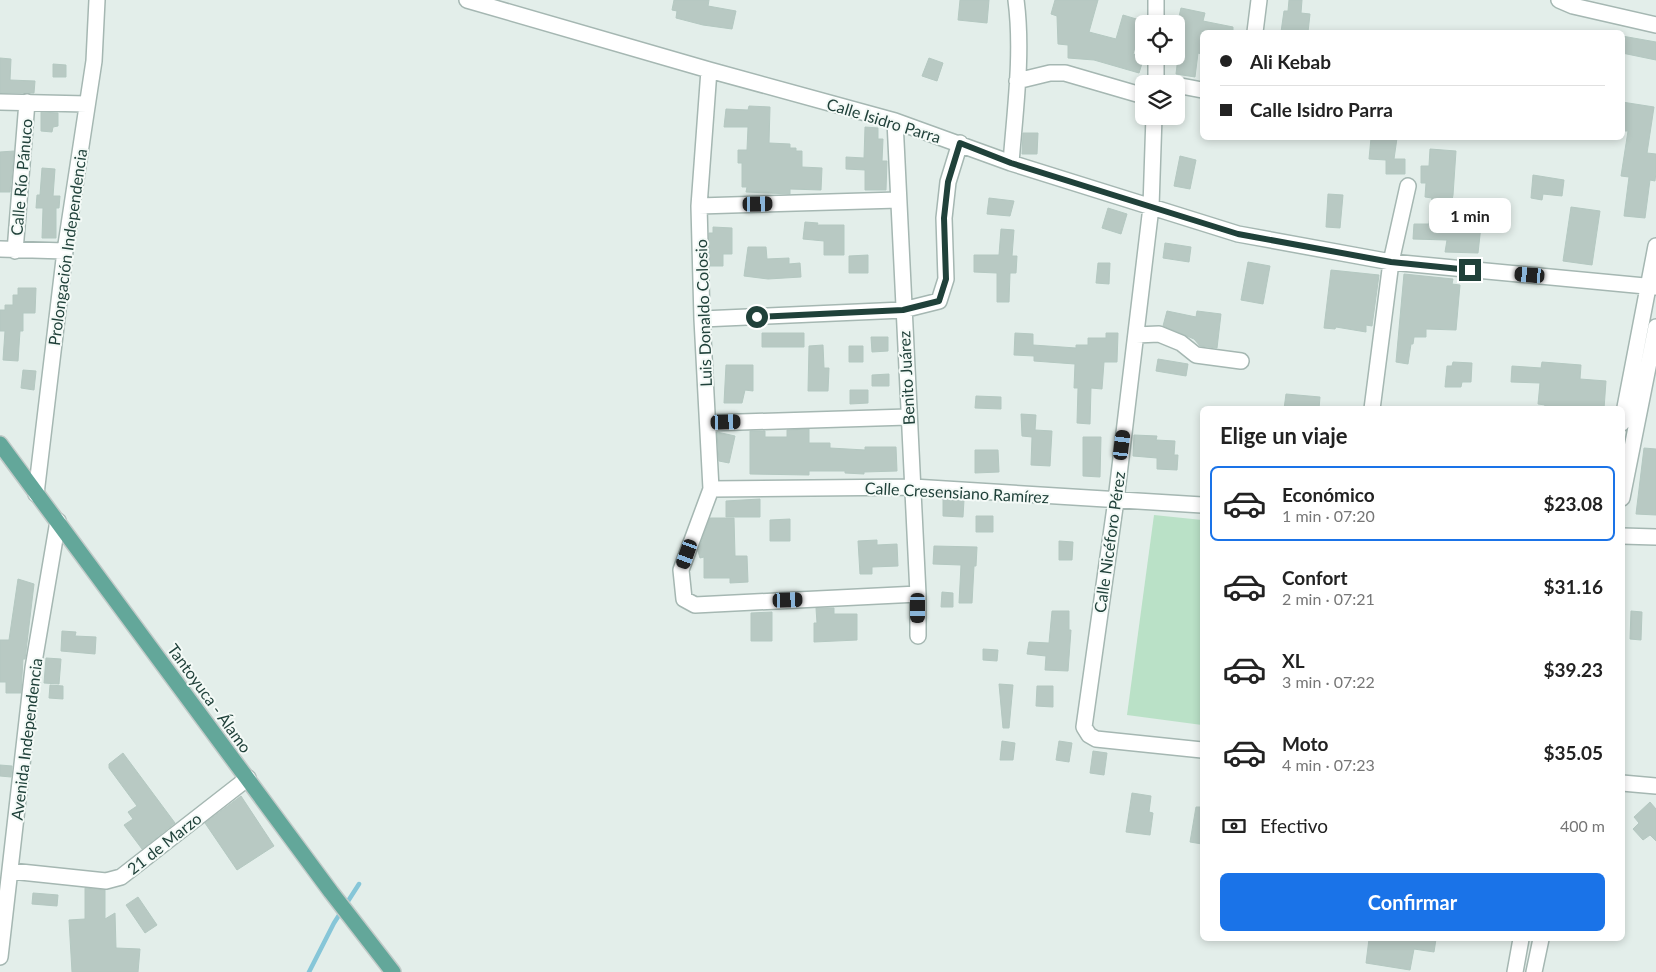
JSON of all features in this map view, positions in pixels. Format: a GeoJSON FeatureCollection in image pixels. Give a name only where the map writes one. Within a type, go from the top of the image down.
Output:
{"type":"FeatureCollection","features":[{"type":"Feature","properties":{"kind":"main road","name":"Tantoyuca - Álamo"},"geometry":{"type":"LineString","coordinates":[[0,444],[331,892],[391,969]]}},
{"type":"Feature","properties":{"kind":"street","name":"Prolongación Independencia"},"geometry":{"type":"LineString","coordinates":[[36,494],[65,250],[94,61],[96,0]]}},
{"type":"Feature","properties":{"kind":"street","name":"Calle Isidro Parra"},"geometry":{"type":"LineString","coordinates":[[467,0],[708,70],[895,121],[1011,163],[1238,234],[1391,262],[1652,287]]}},
{"type":"Feature","properties":{"kind":"street"},"geometry":{"type":"LineString","coordinates":[[1011,163],[1017,82],[1018,15],[1016,0]]}},
{"type":"Feature","properties":{"kind":"street"},"geometry":{"type":"LineString","coordinates":[[1156,0],[1156,15]]}},
{"type":"Feature","properties":{"kind":"street"},"geometry":{"type":"LineString","coordinates":[[1255,30],[1259,0]]}},
{"type":"Feature","properties":{"kind":"street"},"geometry":{"type":"LineString","coordinates":[[1560,0],[1573,6],[1656,25]]}},
{"type":"Feature","properties":{"kind":"street","name":"Luis Donaldo Colosio"},"geometry":{"type":"LineString","coordinates":[[708,70],[699,206],[702,319],[711,489],[681,570],[684,599],[695,604],[918,594]]}},
{"type":"Feature","properties":{"kind":"street"},"geometry":{"type":"LineString","coordinates":[[1017,82],[1050,73],[1065,73],[1135,93]]}},
{"type":"Feature","properties":{"kind":"street"},"geometry":{"type":"LineString","coordinates":[[1185,87],[1200,90]]}},
{"type":"Feature","properties":{"kind":"street"},"geometry":{"type":"LineString","coordinates":[[0,102],[87,104]]}},
{"type":"Feature","properties":{"kind":"street","name":"Calle Río Pánuco"},"geometry":{"type":"LineString","coordinates":[[7,250],[26,102]]}},
{"type":"Feature","properties":{"kind":"street","name":"Benito Juárez"},"geometry":{"type":"LineString","coordinates":[[895,121],[918,594],[918,636]]}},
{"type":"Feature","properties":{"kind":"street","name":"Calle Nicéforo Pérez"},"geometry":{"type":"LineString","coordinates":[[1154,125],[1151,207],[1116,500],[1084,727],[1088,735],[1096,739],[1200,750]]}},
{"type":"Feature","properties":{"kind":"street"},"geometry":{"type":"LineString","coordinates":[[702,319],[903,310],[939,301],[946,279],[944,218],[948,182],[960,143]]}},
{"type":"Feature","properties":{"kind":"street"},"geometry":{"type":"LineString","coordinates":[[1372,406],[1391,262],[1408,186]]}},
{"type":"Feature","properties":{"kind":"street"},"geometry":{"type":"LineString","coordinates":[[699,206],[898,200]]}},
{"type":"Feature","properties":{"kind":"street"},"geometry":{"type":"LineString","coordinates":[[1625,409],[1652,287],[1656,246]]}},
{"type":"Feature","properties":{"kind":"street"},"geometry":{"type":"LineString","coordinates":[[7,250],[65,250]]}},
{"type":"Feature","properties":{"kind":"street"},"geometry":{"type":"LineString","coordinates":[[1625,483],[1656,327]]}},
{"type":"Feature","properties":{"kind":"street"},"geometry":{"type":"LineString","coordinates":[[1136,335],[1159,334],[1181,343],[1196,355],[1241,361]]}},
{"type":"Feature","properties":{"kind":"street"},"geometry":{"type":"LineString","coordinates":[[708,423],[908,416]]}},
{"type":"Feature","properties":{"kind":"street","name":"Calle Cresensiano Ramírez"},"geometry":{"type":"LineString","coordinates":[[711,489],[913,487],[1200,505]]}},
{"type":"Feature","properties":{"kind":"street","name":"Avenida Independencia"},"geometry":{"type":"LineString","coordinates":[[0,957],[33,668],[58,521]]}},
{"type":"Feature","properties":{"kind":"street"},"geometry":{"type":"LineString","coordinates":[[1625,536],[1656,537]]}},
{"type":"Feature","properties":{"kind":"street","name":"21 de Marzo"},"geometry":{"type":"LineString","coordinates":[[11,871],[106,881],[121,877],[248,778]]}},
{"type":"Feature","properties":{"kind":"street"},"geometry":{"type":"LineString","coordinates":[[1625,783],[1656,786]]}},
{"type":"Feature","properties":{"kind":"street"},"geometry":{"type":"LineString","coordinates":[[1515,972],[1521,941]]}},
{"type":"Feature","properties":{"kind":"street"},"geometry":{"type":"LineString","coordinates":[[1534,972],[1541,941]]}},
{"type":"Feature","properties":{"kind":"green space"},"geometry":{"type":"Polygon","coordinates":[[[1154,515],[1200,520],[1200,725],[1127,715],[1154,515]]]}},
{"type":"Feature","properties":{"kind":"building"},"geometry":{"type":"Polygon","coordinates":[[[674,0],[709,0],[708,6],[736,11],[732,29],[703,25],[676,18],[677,11],[672,10],[674,0]]]}},
{"type":"Feature","properties":{"kind":"building"},"geometry":{"type":"Polygon","coordinates":[[[960,0],[989,0],[987,23],[958,20],[960,0]]]}},
{"type":"Feature","properties":{"kind":"building"},"geometry":{"type":"Polygon","coordinates":[[[1055,0],[1098,0],[1089,32],[1116,39],[1123,15],[1135,19],[1135,47],[1133,54],[1135,55],[1135,65],[1142,65],[1139,73],[1094,60],[1068,58],[1068,45],[1058,44],[1057,16],[1051,14],[1055,0]]]}},
{"type":"Feature","properties":{"kind":"building"},"geometry":{"type":"Polygon","coordinates":[[[1289,0],[1302,0],[1301,13],[1310,14],[1308,30],[1281,30],[1284,11],[1288,11],[1289,0]]]}},
{"type":"Feature","properties":{"kind":"building"},"geometry":{"type":"Polygon","coordinates":[[[1181,8],[1205,13],[1203,21],[1233,27],[1233,30],[1200,30],[1200,54],[1198,53],[1195,77],[1176,74],[1177,65],[1185,65],[1185,15],[1179,15],[1181,8]]]}},
{"type":"Feature","properties":{"kind":"building"},"geometry":{"type":"Polygon","coordinates":[[[1625,37],[1656,42],[1656,60],[1625,54],[1625,37]]]}},
{"type":"Feature","properties":{"kind":"building"},"geometry":{"type":"Polygon","coordinates":[[[0,58],[11,59],[10,80],[35,81],[34,93],[0,93],[0,58]]]}},
{"type":"Feature","properties":{"kind":"building"},"geometry":{"type":"Polygon","coordinates":[[[929,58],[943,63],[937,81],[922,76],[929,58]]]}},
{"type":"Feature","properties":{"kind":"building"},"geometry":{"type":"Polygon","coordinates":[[[53,64],[66,65],[66,77],[53,77],[53,64]]]}},
{"type":"Feature","properties":{"kind":"building"},"geometry":{"type":"Polygon","coordinates":[[[1625,102],[1654,107],[1647,153],[1656,154],[1656,172],[1655,181],[1650,180],[1645,218],[1624,216],[1629,177],[1621,176],[1628,131],[1625,131],[1625,102]]]}},
{"type":"Feature","properties":{"kind":"building"},"geometry":{"type":"Polygon","coordinates":[[[749,106],[770,107],[769,143],[790,144],[790,148],[802,151],[802,167],[822,168],[821,190],[790,189],[790,194],[746,192],[747,187],[742,187],[742,163],[738,163],[738,150],[747,150],[748,127],[724,127],[726,109],[748,110],[749,106]]]}},
{"type":"Feature","properties":{"kind":"building"},"geometry":{"type":"Polygon","coordinates":[[[41,112],[58,113],[58,126],[53,127],[52,132],[41,131],[41,112]]]}},
{"type":"Feature","properties":{"kind":"building"},"geometry":{"type":"Polygon","coordinates":[[[865,127],[878,128],[878,139],[883,139],[882,161],[887,161],[886,190],[865,190],[865,170],[846,169],[846,157],[864,158],[865,127]]]}},
{"type":"Feature","properties":{"kind":"building"},"geometry":{"type":"Polygon","coordinates":[[[1023,133],[1038,133],[1037,154],[1022,154],[1023,133]]]}},
{"type":"Feature","properties":{"kind":"building"},"geometry":{"type":"Polygon","coordinates":[[[1371,140],[1397,140],[1394,159],[1405,159],[1405,174],[1386,174],[1386,160],[1369,159],[1371,140]]]}},
{"type":"Feature","properties":{"kind":"building"},"geometry":{"type":"Polygon","coordinates":[[[1430,149],[1456,151],[1453,195],[1448,221],[1481,226],[1478,253],[1445,252],[1447,240],[1413,239],[1414,224],[1429,224],[1432,198],[1425,197],[1426,183],[1421,183],[1421,166],[1429,166],[1430,149]]]}},
{"type":"Feature","properties":{"kind":"building"},"geometry":{"type":"Polygon","coordinates":[[[14,151],[10,192],[0,192],[0,152],[14,151]]]}},
{"type":"Feature","properties":{"kind":"building"},"geometry":{"type":"Polygon","coordinates":[[[1180,156],[1196,160],[1190,189],[1174,186],[1180,156]]]}},
{"type":"Feature","properties":{"kind":"building"},"geometry":{"type":"Polygon","coordinates":[[[42,168],[55,169],[53,196],[60,196],[59,208],[56,208],[56,238],[42,238],[43,208],[36,208],[37,195],[40,195],[42,168]]]}},
{"type":"Feature","properties":{"kind":"building"},"geometry":{"type":"Polygon","coordinates":[[[1533,175],[1564,180],[1562,196],[1543,194],[1542,200],[1531,198],[1533,175]]]}},
{"type":"Feature","properties":{"kind":"building"},"geometry":{"type":"Polygon","coordinates":[[[1328,194],[1343,195],[1340,228],[1326,227],[1328,194]]]}},
{"type":"Feature","properties":{"kind":"building"},"geometry":{"type":"Polygon","coordinates":[[[989,198],[1014,201],[1010,216],[987,214],[989,198]]]}},
{"type":"Feature","properties":{"kind":"building"},"geometry":{"type":"Polygon","coordinates":[[[1494,201],[1507,204],[1503,221],[1491,218],[1494,201]]]}},
{"type":"Feature","properties":{"kind":"building"},"geometry":{"type":"Polygon","coordinates":[[[1571,207],[1600,211],[1592,265],[1563,261],[1571,207]]]}},
{"type":"Feature","properties":{"kind":"building"},"geometry":{"type":"Polygon","coordinates":[[[1108,208],[1127,214],[1121,234],[1102,228],[1108,208]]]}},
{"type":"Feature","properties":{"kind":"building"},"geometry":{"type":"Polygon","coordinates":[[[805,222],[818,223],[817,225],[844,225],[844,255],[824,255],[824,241],[803,239],[805,222]]]}},
{"type":"Feature","properties":{"kind":"building"},"geometry":{"type":"Polygon","coordinates":[[[713,227],[732,228],[732,254],[723,254],[723,266],[710,266],[709,233],[713,233],[713,227]]]}},
{"type":"Feature","properties":{"kind":"building"},"geometry":{"type":"Polygon","coordinates":[[[1001,229],[1014,230],[1012,256],[1017,256],[1016,273],[1010,273],[1009,302],[997,302],[997,273],[974,272],[974,255],[999,255],[1001,229]]]}},
{"type":"Feature","properties":{"kind":"building"},"geometry":{"type":"Polygon","coordinates":[[[1165,243],[1191,247],[1189,262],[1163,258],[1165,243]]]}},
{"type":"Feature","properties":{"kind":"building"},"geometry":{"type":"Polygon","coordinates":[[[748,247],[766,247],[767,259],[789,258],[789,264],[800,263],[801,277],[768,279],[744,276],[748,247]]]}},
{"type":"Feature","properties":{"kind":"building"},"geometry":{"type":"Polygon","coordinates":[[[868,255],[868,273],[849,273],[849,256],[868,255]]]}},
{"type":"Feature","properties":{"kind":"building"},"geometry":{"type":"Polygon","coordinates":[[[1248,262],[1270,266],[1263,304],[1241,300],[1248,262]]]}},
{"type":"Feature","properties":{"kind":"building"},"geometry":{"type":"Polygon","coordinates":[[[1098,263],[1110,263],[1109,284],[1096,283],[1098,263]]]}},
{"type":"Feature","properties":{"kind":"building"},"geometry":{"type":"Polygon","coordinates":[[[1331,270],[1379,275],[1372,326],[1366,325],[1366,332],[1336,327],[1335,329],[1324,328],[1331,270]]]}},
{"type":"Feature","properties":{"kind":"building"},"geometry":{"type":"Polygon","coordinates":[[[1404,274],[1453,279],[1452,284],[1460,285],[1456,330],[1426,329],[1426,337],[1414,337],[1408,364],[1396,362],[1404,274]]]}},
{"type":"Feature","properties":{"kind":"building"},"geometry":{"type":"Polygon","coordinates":[[[18,288],[36,288],[35,313],[23,313],[23,331],[20,331],[18,361],[3,360],[5,331],[0,331],[0,310],[5,310],[5,305],[13,305],[13,295],[18,295],[18,288]]]}},
{"type":"Feature","properties":{"kind":"building"},"geometry":{"type":"Polygon","coordinates":[[[1167,311],[1196,317],[1197,311],[1221,314],[1217,348],[1200,346],[1194,339],[1163,326],[1167,311]]]}},
{"type":"Feature","properties":{"kind":"building"},"geometry":{"type":"Polygon","coordinates":[[[762,333],[804,333],[804,347],[762,347],[762,333]]]}},
{"type":"Feature","properties":{"kind":"building"},"geometry":{"type":"Polygon","coordinates":[[[1015,333],[1033,334],[1033,345],[1076,348],[1076,345],[1088,345],[1088,338],[1106,338],[1106,333],[1118,333],[1117,362],[1104,362],[1102,389],[1091,388],[1090,424],[1077,423],[1078,388],[1074,388],[1075,364],[1034,361],[1034,356],[1014,355],[1015,333]]]}},
{"type":"Feature","properties":{"kind":"building"},"geometry":{"type":"Polygon","coordinates":[[[871,337],[888,337],[888,351],[872,352],[871,337]]]}},
{"type":"Feature","properties":{"kind":"building"},"geometry":{"type":"Polygon","coordinates":[[[823,345],[824,368],[829,368],[828,391],[808,391],[809,346],[823,345]]]}},
{"type":"Feature","properties":{"kind":"building"},"geometry":{"type":"Polygon","coordinates":[[[849,346],[863,346],[863,362],[849,362],[849,346]]]}},
{"type":"Feature","properties":{"kind":"building"},"geometry":{"type":"Polygon","coordinates":[[[1158,359],[1188,364],[1186,376],[1156,371],[1158,359]]]}},
{"type":"Feature","properties":{"kind":"building"},"geometry":{"type":"Polygon","coordinates":[[[1453,362],[1472,363],[1471,382],[1462,382],[1461,387],[1445,387],[1447,366],[1452,366],[1453,362]]]}},
{"type":"Feature","properties":{"kind":"building"},"geometry":{"type":"Polygon","coordinates":[[[1542,362],[1581,365],[1580,379],[1606,381],[1604,406],[1545,406],[1538,404],[1540,383],[1511,382],[1512,366],[1541,368],[1542,362]]]}},
{"type":"Feature","properties":{"kind":"building"},"geometry":{"type":"Polygon","coordinates":[[[726,365],[753,365],[753,391],[745,390],[742,403],[724,403],[726,365]]]}},
{"type":"Feature","properties":{"kind":"building"},"geometry":{"type":"Polygon","coordinates":[[[23,370],[36,371],[34,390],[21,388],[23,370]]]}},
{"type":"Feature","properties":{"kind":"building"},"geometry":{"type":"Polygon","coordinates":[[[889,374],[889,386],[872,386],[872,375],[889,374]]]}},
{"type":"Feature","properties":{"kind":"building"},"geometry":{"type":"Polygon","coordinates":[[[850,390],[868,390],[868,403],[850,404],[850,390]]]}},
{"type":"Feature","properties":{"kind":"building"},"geometry":{"type":"Polygon","coordinates":[[[1286,394],[1320,397],[1319,406],[1284,406],[1286,394]]]}},
{"type":"Feature","properties":{"kind":"building"},"geometry":{"type":"Polygon","coordinates":[[[976,396],[1001,397],[1001,409],[975,408],[976,396]]]}},
{"type":"Feature","properties":{"kind":"building"},"geometry":{"type":"Polygon","coordinates":[[[1021,414],[1036,415],[1035,430],[1052,431],[1050,466],[1031,465],[1032,437],[1022,436],[1021,414]]]}},
{"type":"Feature","properties":{"kind":"building"},"geometry":{"type":"Polygon","coordinates":[[[809,429],[809,443],[830,443],[830,448],[865,450],[865,447],[896,447],[897,471],[864,472],[864,474],[845,473],[845,471],[809,471],[809,475],[750,474],[750,431],[765,431],[765,437],[787,437],[787,430],[809,429]]]}},
{"type":"Feature","properties":{"kind":"building"},"geometry":{"type":"Polygon","coordinates":[[[717,432],[735,436],[729,463],[719,461],[717,432]]]}},
{"type":"Feature","properties":{"kind":"building"},"geometry":{"type":"Polygon","coordinates":[[[1134,435],[1157,436],[1156,440],[1175,441],[1174,455],[1178,455],[1177,470],[1157,469],[1157,458],[1133,456],[1134,435]]]}},
{"type":"Feature","properties":{"kind":"building"},"geometry":{"type":"Polygon","coordinates":[[[1083,437],[1101,437],[1100,477],[1083,476],[1083,437]]]}},
{"type":"Feature","properties":{"kind":"building"},"geometry":{"type":"Polygon","coordinates":[[[1644,448],[1656,449],[1656,515],[1636,514],[1644,448]]]}},
{"type":"Feature","properties":{"kind":"building"},"geometry":{"type":"Polygon","coordinates":[[[975,450],[998,450],[999,472],[975,473],[975,450]]]}},
{"type":"Feature","properties":{"kind":"building"},"geometry":{"type":"Polygon","coordinates":[[[760,499],[760,517],[726,517],[726,501],[760,499]]]}},
{"type":"Feature","properties":{"kind":"building"},"geometry":{"type":"Polygon","coordinates":[[[943,499],[964,500],[963,517],[943,516],[943,499]]]}},
{"type":"Feature","properties":{"kind":"building"},"geometry":{"type":"Polygon","coordinates":[[[976,516],[993,516],[993,532],[976,532],[976,516]]]}},
{"type":"Feature","properties":{"kind":"building"},"geometry":{"type":"Polygon","coordinates":[[[710,518],[734,518],[735,556],[747,556],[748,582],[730,583],[730,578],[704,578],[704,557],[700,558],[698,551],[710,518]]]}},
{"type":"Feature","properties":{"kind":"building"},"geometry":{"type":"Polygon","coordinates":[[[790,519],[790,541],[770,541],[770,520],[790,519]]]}},
{"type":"Feature","properties":{"kind":"building"},"geometry":{"type":"Polygon","coordinates":[[[877,540],[877,545],[897,544],[898,566],[872,567],[872,574],[860,574],[858,541],[877,540]]]}},
{"type":"Feature","properties":{"kind":"building"},"geometry":{"type":"Polygon","coordinates":[[[1059,541],[1073,542],[1072,560],[1059,560],[1059,541]]]}},
{"type":"Feature","properties":{"kind":"building"},"geometry":{"type":"Polygon","coordinates":[[[934,546],[977,547],[972,603],[959,603],[961,565],[933,564],[934,546]]]}},
{"type":"Feature","properties":{"kind":"building"},"geometry":{"type":"Polygon","coordinates":[[[18,579],[34,584],[25,659],[23,659],[21,693],[6,693],[6,682],[0,682],[0,640],[9,640],[18,579]]]}},
{"type":"Feature","properties":{"kind":"building"},"geometry":{"type":"Polygon","coordinates":[[[942,592],[953,593],[953,607],[941,607],[942,592]]]}},
{"type":"Feature","properties":{"kind":"building"},"geometry":{"type":"Polygon","coordinates":[[[816,608],[834,608],[834,614],[857,614],[857,640],[814,642],[814,623],[817,623],[816,608]]]}},
{"type":"Feature","properties":{"kind":"building"},"geometry":{"type":"Polygon","coordinates":[[[1052,611],[1069,611],[1069,630],[1071,630],[1068,671],[1045,670],[1046,656],[1027,654],[1029,642],[1049,643],[1052,611]]]}},
{"type":"Feature","properties":{"kind":"building"},"geometry":{"type":"Polygon","coordinates":[[[1631,611],[1642,612],[1641,640],[1630,639],[1631,611]]]}},
{"type":"Feature","properties":{"kind":"building"},"geometry":{"type":"Polygon","coordinates":[[[772,612],[772,641],[751,641],[751,613],[772,612]]]}},
{"type":"Feature","properties":{"kind":"building"},"geometry":{"type":"Polygon","coordinates":[[[62,631],[76,632],[75,636],[96,637],[95,654],[61,651],[62,631]]]}},
{"type":"Feature","properties":{"kind":"building"},"geometry":{"type":"Polygon","coordinates":[[[983,649],[998,650],[997,661],[983,660],[983,649]]]}},
{"type":"Feature","properties":{"kind":"building"},"geometry":{"type":"Polygon","coordinates":[[[46,658],[61,659],[59,684],[44,683],[46,658]]]}},
{"type":"Feature","properties":{"kind":"building"},"geometry":{"type":"Polygon","coordinates":[[[999,684],[1013,685],[1009,728],[1003,728],[999,684]]]}},
{"type":"Feature","properties":{"kind":"building"},"geometry":{"type":"Polygon","coordinates":[[[50,685],[63,686],[63,699],[49,698],[50,685]]]}},
{"type":"Feature","properties":{"kind":"building"},"geometry":{"type":"Polygon","coordinates":[[[1037,686],[1053,686],[1053,707],[1036,706],[1037,686]]]}},
{"type":"Feature","properties":{"kind":"building"},"geometry":{"type":"Polygon","coordinates":[[[1002,741],[1015,743],[1013,760],[1000,760],[1002,741]]]}},
{"type":"Feature","properties":{"kind":"building"},"geometry":{"type":"Polygon","coordinates":[[[1059,741],[1072,743],[1069,762],[1056,760],[1059,741]]]}},
{"type":"Feature","properties":{"kind":"building"},"geometry":{"type":"Polygon","coordinates":[[[1093,751],[1107,753],[1104,775],[1090,773],[1093,751]]]}},
{"type":"Feature","properties":{"kind":"building"},"geometry":{"type":"Polygon","coordinates":[[[123,753],[175,823],[142,849],[124,825],[133,819],[128,812],[137,806],[109,768],[109,764],[123,753]]]}},
{"type":"Feature","properties":{"kind":"building"},"geometry":{"type":"Polygon","coordinates":[[[0,765],[12,766],[11,777],[0,776],[0,765]]]}},
{"type":"Feature","properties":{"kind":"building"},"geometry":{"type":"Polygon","coordinates":[[[1132,793],[1151,796],[1149,812],[1153,813],[1150,835],[1126,832],[1132,793]]]}},
{"type":"Feature","properties":{"kind":"building"},"geometry":{"type":"Polygon","coordinates":[[[241,796],[274,846],[237,870],[205,823],[241,796]]]}},
{"type":"Feature","properties":{"kind":"building"},"geometry":{"type":"Polygon","coordinates":[[[1650,802],[1656,809],[1656,841],[1650,835],[1643,840],[1633,829],[1639,823],[1634,817],[1650,802]]]}},
{"type":"Feature","properties":{"kind":"building"},"geometry":{"type":"Polygon","coordinates":[[[1196,807],[1200,807],[1200,844],[1190,842],[1196,807]]]}},
{"type":"Feature","properties":{"kind":"building"},"geometry":{"type":"Polygon","coordinates":[[[85,888],[105,890],[105,919],[115,913],[116,948],[140,949],[138,972],[72,972],[69,920],[85,919],[85,888]]]}},
{"type":"Feature","properties":{"kind":"building"},"geometry":{"type":"Polygon","coordinates":[[[33,893],[58,895],[57,906],[32,904],[33,893]]]}},
{"type":"Feature","properties":{"kind":"building"},"geometry":{"type":"Polygon","coordinates":[[[138,897],[157,925],[145,933],[126,905],[138,897]]]}},
{"type":"Feature","properties":{"kind":"building"},"geometry":{"type":"Polygon","coordinates":[[[1369,941],[1436,941],[1434,952],[1414,949],[1410,970],[1366,963],[1369,941]]]}},
{"type":"Feature","properties":{"kind":"waterway"},"geometry":{"type":"LineString","coordinates":[[309,972],[334,923],[359,884]]}},
{"type":"Feature","properties":{"kind":"route"},"geometry":{"type":"LineString","coordinates":[[757,317],[903,310],[939,301],[946,279],[944,218],[948,182],[960,143],[1011,163],[1238,234],[1391,262],[1470,270]]}}]}
